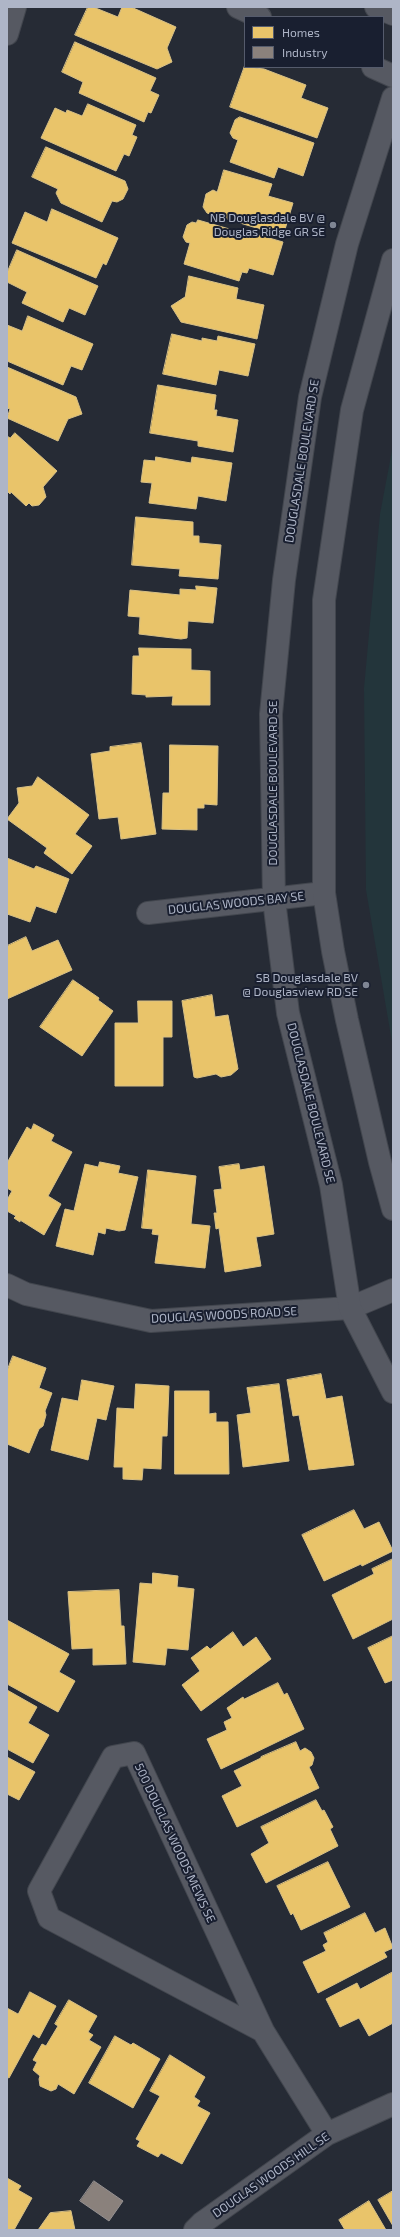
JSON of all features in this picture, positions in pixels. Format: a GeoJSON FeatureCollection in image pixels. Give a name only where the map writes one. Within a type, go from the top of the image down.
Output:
{"type":"FeatureCollection","features":[{"type":"Feature","properties":{"kind":"street"},"geometry":{"type":"LineString","coordinates":[[7,34],[15,7]]}},
{"type":"Feature","properties":{"kind":"street"},"geometry":{"type":"LineString","coordinates":[[238,7],[258,16]]}},
{"type":"Feature","properties":{"kind":"street"},"geometry":{"type":"LineString","coordinates":[[376,7],[393,14]]}},
{"type":"Feature","properties":{"kind":"street"},"geometry":{"type":"LineString","coordinates":[[375,68],[393,76]]}},
{"type":"Feature","properties":{"kind":"street","name":"DOUGLASDALE BOULEVARD SE"},"geometry":{"type":"LineString","coordinates":[[393,98],[347,244],[310,397],[284,580],[272,714],[274,900],[288,1013],[331,1186],[350,1308],[393,1392]]}},
{"type":"Feature","properties":{"kind":"street"},"geometry":{"type":"LineString","coordinates":[[393,260],[352,410],[324,600],[324,893],[333,951],[347,1020],[378,1154],[393,1208]]}},
{"type":"Feature","properties":{"kind":"street","name":"DOUGLAS WOODS BAY SE"},"geometry":{"type":"LineString","coordinates":[[148,913],[274,900],[324,893]]}},
{"type":"Feature","properties":{"kind":"street","name":"DOUGLAS WOODS ROAD SE"},"geometry":{"type":"LineString","coordinates":[[7,1285],[26,1294],[151,1321],[350,1308],[393,1290]]}},
{"type":"Feature","properties":{"kind":"street","name":"500 DOUGLAS WOODS MEWS SE"},"geometry":{"type":"LineString","coordinates":[[262,2031],[49,1918],[39,1891],[113,1758],[134,1753],[262,2031],[327,2134]]}},
{"type":"Feature","properties":{"kind":"street","name":"DOUGLAS WOODS HILL SE"},"geometry":{"type":"LineString","coordinates":[[195,2230],[202,2223],[327,2134],[393,2104]]}},
{"type":"Feature","properties":{"kind":"shaded area"},"geometry":{"type":"Polygon","coordinates":[[[393,445],[393,1048],[366,890],[364,688],[380,514],[393,445]]]}},
{"type":"Feature","properties":{"kind":"building: Homes"},"geometry":{"type":"Polygon","coordinates":[[[88,7],[93,7],[118,17],[122,7],[131,7],[176,27],[167,48],[172,62],[157,69],[75,35],[88,7]]]}},
{"type":"Feature","properties":{"kind":"building: Homes"},"geometry":{"type":"Polygon","coordinates":[[[75,42],[156,78],[150,91],[159,95],[151,113],[148,112],[144,122],[79,93],[83,82],[62,72],[75,42]]]}},
{"type":"Feature","properties":{"kind":"building: Homes"},"geometry":{"type":"Polygon","coordinates":[[[244,68],[264,69],[306,85],[301,98],[328,108],[317,138],[230,107],[244,68]]]}},
{"type":"Feature","properties":{"kind":"building: Homes"},"geometry":{"type":"Polygon","coordinates":[[[88,104],[136,125],[132,135],[137,137],[129,156],[124,154],[116,171],[41,138],[55,108],[66,113],[67,110],[82,116],[88,104]]]}},
{"type":"Feature","properties":{"kind":"building: Homes"},"geometry":{"type":"Polygon","coordinates":[[[240,117],[314,143],[303,176],[278,167],[274,178],[230,162],[238,140],[233,138],[230,133],[235,120],[240,117]]]}},
{"type":"Feature","properties":{"kind":"building: Homes"},"geometry":{"type":"Polygon","coordinates":[[[46,147],[125,181],[128,189],[123,199],[117,202],[112,201],[102,222],[61,203],[56,193],[58,189],[32,177],[46,147]]]}},
{"type":"Feature","properties":{"kind":"building: Homes"},"geometry":{"type":"Polygon","coordinates":[[[224,170],[272,184],[268,196],[293,203],[283,236],[207,213],[203,207],[206,194],[213,190],[217,192],[224,170]]]}},
{"type":"Feature","properties":{"kind":"building: Homes"},"geometry":{"type":"Polygon","coordinates":[[[52,209],[118,238],[106,265],[103,263],[96,278],[12,243],[25,212],[47,222],[52,209]]]}},
{"type":"Feature","properties":{"kind":"building: Homes"},"geometry":{"type":"Polygon","coordinates":[[[198,220],[247,234],[248,232],[283,242],[273,275],[249,268],[247,273],[242,272],[239,281],[184,264],[190,243],[186,242],[183,237],[187,225],[192,222],[196,223],[198,220]]]}},
{"type":"Feature","properties":{"kind":"building: Homes"},"geometry":{"type":"Polygon","coordinates":[[[17,250],[98,286],[85,315],[69,308],[63,322],[22,303],[27,292],[7,282],[7,273],[17,250]]]}},
{"type":"Feature","properties":{"kind":"building: Homes"},"geometry":{"type":"Polygon","coordinates":[[[189,276],[238,288],[236,299],[264,305],[257,339],[181,322],[171,306],[185,297],[189,276]]]}},
{"type":"Feature","properties":{"kind":"building: Homes"},"geometry":{"type":"Polygon","coordinates":[[[28,316],[93,344],[82,370],[71,366],[63,385],[7,361],[7,325],[22,331],[28,316]]]}},
{"type":"Feature","properties":{"kind":"building: Homes"},"geometry":{"type":"Polygon","coordinates":[[[172,334],[202,341],[202,338],[217,341],[218,336],[255,344],[248,376],[219,370],[216,385],[163,374],[172,334]]]}},
{"type":"Feature","properties":{"kind":"building: Homes"},"geometry":{"type":"Polygon","coordinates":[[[7,367],[76,397],[82,414],[68,419],[58,441],[7,418],[10,409],[7,408],[7,367]]]}},
{"type":"Feature","properties":{"kind":"building: Homes"},"geometry":{"type":"Polygon","coordinates":[[[158,385],[216,395],[214,410],[217,410],[216,416],[238,420],[233,452],[198,446],[198,441],[150,433],[158,385]]]}},
{"type":"Feature","properties":{"kind":"building: Homes"},"geometry":{"type":"Polygon","coordinates":[[[15,433],[57,471],[43,487],[46,497],[39,505],[32,506],[29,503],[26,506],[11,492],[10,494],[7,491],[7,436],[10,438],[15,433]]]}},
{"type":"Feature","properties":{"kind":"building: Homes"},"geometry":{"type":"Polygon","coordinates":[[[156,457],[191,463],[192,457],[232,463],[226,501],[198,496],[196,509],[149,503],[152,483],[141,482],[144,460],[155,461],[156,457]]]}},
{"type":"Feature","properties":{"kind":"building: Homes"},"geometry":{"type":"Polygon","coordinates":[[[136,517],[193,522],[193,536],[199,536],[199,543],[221,545],[218,579],[179,576],[180,569],[132,565],[136,517]]]}},
{"type":"Feature","properties":{"kind":"building: Homes"},"geometry":{"type":"Polygon","coordinates":[[[196,586],[217,588],[213,623],[188,621],[187,638],[181,639],[139,634],[140,617],[128,616],[130,590],[180,595],[180,589],[196,590],[196,586]]]}},
{"type":"Feature","properties":{"kind":"building: Homes"},"geometry":{"type":"Polygon","coordinates":[[[139,648],[191,649],[191,670],[210,671],[210,705],[172,705],[173,696],[146,697],[146,695],[132,694],[133,656],[139,656],[139,648]]]}},
{"type":"Feature","properties":{"kind":"building: Homes"},"geometry":{"type":"Polygon","coordinates":[[[141,743],[156,834],[121,839],[118,817],[99,819],[91,754],[110,751],[110,747],[141,743]]]}},
{"type":"Feature","properties":{"kind":"building: Homes"},"geometry":{"type":"Polygon","coordinates":[[[170,745],[218,746],[217,805],[204,804],[204,808],[197,808],[197,830],[162,829],[163,793],[169,793],[170,745]]]}},
{"type":"Feature","properties":{"kind":"building: Homes"},"geometry":{"type":"Polygon","coordinates":[[[38,777],[89,815],[75,834],[92,846],[72,874],[44,853],[47,848],[7,819],[19,803],[17,788],[32,786],[38,777]]]}},
{"type":"Feature","properties":{"kind":"building: Homes"},"geometry":{"type":"Polygon","coordinates":[[[7,858],[34,869],[36,866],[69,879],[56,913],[36,906],[30,922],[7,914],[7,858]]]}},
{"type":"Feature","properties":{"kind":"building: Homes"},"geometry":{"type":"Polygon","coordinates":[[[26,937],[32,951],[58,940],[72,970],[7,999],[7,946],[26,937]]]}},
{"type":"Feature","properties":{"kind":"building: Homes"},"geometry":{"type":"Polygon","coordinates":[[[73,980],[99,998],[98,1000],[113,1011],[82,1056],[40,1027],[73,980]]]}},
{"type":"Feature","properties":{"kind":"building: Homes"},"geometry":{"type":"Polygon","coordinates":[[[212,995],[215,1017],[228,1015],[238,1069],[231,1075],[221,1077],[216,1074],[197,1078],[194,1077],[182,1001],[212,995]]]}},
{"type":"Feature","properties":{"kind":"building: Homes"},"geometry":{"type":"Polygon","coordinates":[[[138,1001],[172,1001],[172,1037],[163,1037],[163,1086],[115,1086],[115,1023],[138,1023],[138,1001]]]}},
{"type":"Feature","properties":{"kind":"building: Homes"},"geometry":{"type":"Polygon","coordinates":[[[34,1124],[54,1135],[51,1141],[72,1152],[48,1196],[61,1204],[44,1235],[20,1220],[20,1222],[14,1218],[16,1216],[7,1211],[7,1200],[12,1191],[7,1188],[7,1163],[27,1127],[31,1130],[34,1124]]]}},
{"type":"Feature","properties":{"kind":"building: Homes"},"geometry":{"type":"Polygon","coordinates":[[[100,1162],[120,1166],[118,1173],[138,1177],[125,1230],[119,1231],[106,1228],[105,1234],[98,1232],[93,1255],[56,1246],[65,1209],[74,1211],[85,1164],[98,1167],[100,1162]]]}},
{"type":"Feature","properties":{"kind":"building: Homes"},"geometry":{"type":"Polygon","coordinates":[[[239,1164],[240,1170],[264,1166],[274,1234],[256,1237],[261,1266],[225,1272],[219,1228],[216,1229],[214,1213],[217,1213],[214,1190],[222,1189],[219,1167],[239,1164]]]}},
{"type":"Feature","properties":{"kind":"building: Homes"},"geometry":{"type":"Polygon","coordinates":[[[148,1170],[196,1176],[191,1224],[210,1226],[205,1268],[155,1263],[159,1235],[152,1234],[153,1229],[142,1228],[148,1170]]]}},
{"type":"Feature","properties":{"kind":"building: Homes"},"geometry":{"type":"Polygon","coordinates":[[[13,1356],[46,1368],[39,1388],[52,1393],[45,1411],[46,1415],[43,1426],[39,1429],[29,1453],[7,1444],[7,1371],[13,1356]]]}},
{"type":"Feature","properties":{"kind":"building: Homes"},"geometry":{"type":"Polygon","coordinates":[[[321,1374],[326,1399],[342,1396],[354,1465],[309,1470],[299,1415],[293,1416],[287,1380],[321,1374]]]}},
{"type":"Feature","properties":{"kind":"building: Homes"},"geometry":{"type":"Polygon","coordinates":[[[82,1380],[114,1386],[106,1420],[97,1418],[88,1460],[51,1450],[62,1398],[78,1401],[82,1380]]]}},
{"type":"Feature","properties":{"kind":"building: Homes"},"geometry":{"type":"Polygon","coordinates":[[[136,1384],[169,1386],[167,1436],[162,1436],[161,1469],[143,1468],[142,1480],[123,1479],[123,1467],[114,1467],[117,1408],[134,1409],[136,1384]]]}},
{"type":"Feature","properties":{"kind":"building: Homes"},"geometry":{"type":"Polygon","coordinates":[[[279,1384],[289,1461],[243,1467],[237,1415],[251,1413],[247,1388],[279,1384]]]}},
{"type":"Feature","properties":{"kind":"building: Homes"},"geometry":{"type":"Polygon","coordinates":[[[175,1391],[209,1391],[209,1414],[216,1413],[216,1422],[228,1422],[229,1474],[175,1474],[175,1391]]]}},
{"type":"Feature","properties":{"kind":"building: Homes"},"geometry":{"type":"Polygon","coordinates":[[[354,1510],[364,1529],[379,1522],[393,1551],[362,1566],[361,1564],[324,1581],[302,1535],[354,1510]]]}},
{"type":"Feature","properties":{"kind":"building: Homes"},"geometry":{"type":"Polygon","coordinates":[[[393,1559],[393,1619],[353,1639],[332,1595],[374,1574],[372,1569],[393,1559]]]}},
{"type":"Feature","properties":{"kind":"building: Homes"},"geometry":{"type":"Polygon","coordinates":[[[153,1573],[178,1576],[177,1587],[194,1589],[188,1650],[167,1648],[165,1665],[133,1662],[140,1583],[152,1584],[153,1573]]]}},
{"type":"Feature","properties":{"kind":"building: Homes"},"geometry":{"type":"Polygon","coordinates":[[[119,1590],[121,1626],[124,1626],[126,1664],[93,1665],[93,1648],[72,1649],[68,1592],[119,1590]]]}},
{"type":"Feature","properties":{"kind":"building: Homes"},"geometry":{"type":"Polygon","coordinates":[[[7,1620],[69,1654],[59,1672],[75,1681],[58,1712],[7,1684],[7,1620]]]}},
{"type":"Feature","properties":{"kind":"building: Homes"},"geometry":{"type":"Polygon","coordinates":[[[233,1632],[243,1647],[256,1637],[271,1659],[201,1711],[182,1685],[200,1671],[191,1658],[207,1646],[210,1649],[233,1632]]]}},
{"type":"Feature","properties":{"kind":"building: Homes"},"geometry":{"type":"Polygon","coordinates":[[[393,1636],[393,1680],[385,1683],[368,1648],[393,1636]]]}},
{"type":"Feature","properties":{"kind":"building: Homes"},"geometry":{"type":"Polygon","coordinates":[[[278,1683],[284,1695],[287,1693],[304,1729],[221,1769],[207,1739],[227,1730],[224,1722],[232,1718],[227,1708],[243,1697],[244,1699],[278,1683]]]}},
{"type":"Feature","properties":{"kind":"building: Homes"},"geometry":{"type":"Polygon","coordinates":[[[7,1690],[37,1707],[28,1723],[49,1735],[33,1763],[7,1749],[7,1690]]]}},
{"type":"Feature","properties":{"kind":"building: Homes"},"geometry":{"type":"Polygon","coordinates":[[[296,1742],[300,1751],[305,1748],[311,1752],[314,1758],[312,1765],[309,1767],[319,1788],[237,1827],[222,1796],[242,1786],[234,1771],[261,1757],[296,1742]]]}},
{"type":"Feature","properties":{"kind":"building: Homes"},"geometry":{"type":"Polygon","coordinates":[[[7,1757],[35,1772],[19,1800],[7,1794],[7,1757]]]}},
{"type":"Feature","properties":{"kind":"building: Homes"},"geometry":{"type":"Polygon","coordinates":[[[316,1800],[322,1811],[324,1810],[333,1827],[330,1829],[338,1846],[266,1883],[251,1854],[269,1843],[261,1827],[316,1800]]]}},
{"type":"Feature","properties":{"kind":"building: Homes"},"geometry":{"type":"Polygon","coordinates":[[[328,1862],[350,1907],[301,1930],[293,1913],[291,1915],[277,1886],[328,1862]]]}},
{"type":"Feature","properties":{"kind":"building: Homes"},"geometry":{"type":"Polygon","coordinates":[[[365,1913],[375,1933],[385,1928],[393,1948],[384,1952],[387,1957],[318,1993],[303,1962],[326,1951],[323,1945],[328,1942],[324,1933],[365,1913]]]}},
{"type":"Feature","properties":{"kind":"building: Homes"},"geometry":{"type":"Polygon","coordinates":[[[393,1972],[393,2023],[369,2036],[359,2018],[340,2027],[326,1999],[357,1983],[360,1989],[393,1972]]]}},
{"type":"Feature","properties":{"kind":"building: Homes"},"geometry":{"type":"Polygon","coordinates":[[[30,1992],[56,2006],[39,2038],[33,2034],[9,2078],[7,2077],[7,2008],[18,2014],[30,1992]]]}},
{"type":"Feature","properties":{"kind":"building: Homes"},"geometry":{"type":"Polygon","coordinates":[[[69,2000],[97,2016],[88,2032],[93,2035],[89,2040],[101,2047],[74,2094],[58,2084],[56,2089],[51,2091],[40,2086],[40,2076],[33,2070],[37,2062],[33,2060],[42,2044],[46,2046],[58,2026],[55,2024],[69,2000]]]}},
{"type":"Feature","properties":{"kind":"building: Homes"},"geometry":{"type":"Polygon","coordinates":[[[115,2036],[131,2045],[133,2043],[160,2059],[133,2108],[89,2083],[115,2036]]]}},
{"type":"Feature","properties":{"kind":"building: Homes"},"geometry":{"type":"Polygon","coordinates":[[[170,2055],[205,2077],[194,2097],[200,2101],[197,2106],[210,2113],[182,2164],[161,2153],[158,2157],[137,2146],[140,2141],[136,2139],[160,2096],[150,2091],[170,2055]]]}},
{"type":"Feature","properties":{"kind":"building: Homes"},"geometry":{"type":"Polygon","coordinates":[[[7,2178],[21,2186],[18,2190],[32,2198],[14,2230],[7,2230],[7,2178]]]}},
{"type":"Feature","properties":{"kind":"building: Homes"},"geometry":{"type":"Polygon","coordinates":[[[393,2191],[393,2226],[378,2200],[393,2191]]]}},
{"type":"Feature","properties":{"kind":"building: Homes"},"geometry":{"type":"Polygon","coordinates":[[[369,2201],[386,2230],[345,2230],[339,2220],[369,2201]]]}},
{"type":"Feature","properties":{"kind":"building: Homes"},"geometry":{"type":"Polygon","coordinates":[[[71,2211],[75,2230],[38,2230],[50,2213],[71,2211]]]}},
{"type":"Feature","properties":{"kind":"building: Industry"},"geometry":{"type":"Polygon","coordinates":[[[94,2181],[123,2201],[109,2221],[80,2201],[94,2181]]]}},
{"type":"Feature","properties":{"kind":"place","name":"NB Douglasdale BV @ Douglas Ridge GR SE"},"geometry":{"type":"Point","coordinates":[333,225]}},
{"type":"Feature","properties":{"kind":"place","name":"SB Douglasdale BV @ Douglasview RD SE"},"geometry":{"type":"Point","coordinates":[366,985]}}]}
